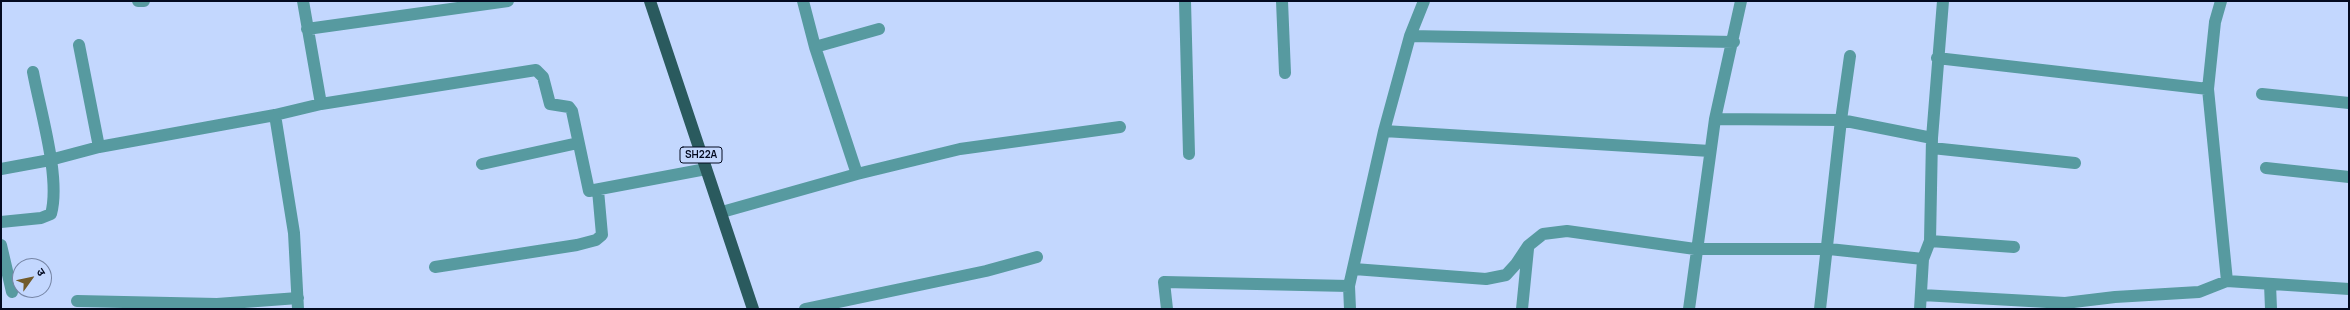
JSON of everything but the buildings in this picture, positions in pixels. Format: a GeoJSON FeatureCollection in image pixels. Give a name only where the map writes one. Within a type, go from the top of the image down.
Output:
{"type":"FeatureCollection","features":[{"type":"Feature","properties":{"kind":"main road","name":"SH22A"},"geometry":{"type":"LineString","coordinates":[[650,1],[706,169],[722,212],[753,309]]}},
{"type":"Feature","properties":{"kind":"street"},"geometry":{"type":"LineString","coordinates":[[138,1],[144,1]]}},
{"type":"Feature","properties":{"kind":"street"},"geometry":{"type":"LineString","coordinates":[[303,1],[321,104]]}},
{"type":"Feature","properties":{"kind":"street"},"geometry":{"type":"LineString","coordinates":[[307,29],[508,1]]}},
{"type":"Feature","properties":{"kind":"street"},"geometry":{"type":"LineString","coordinates":[[803,1],[815,47],[857,174]]}},
{"type":"Feature","properties":{"kind":"street"},"geometry":{"type":"LineString","coordinates":[[1186,1],[1189,154]]}},
{"type":"Feature","properties":{"kind":"street"},"geometry":{"type":"LineString","coordinates":[[1282,1],[1285,73]]}},
{"type":"Feature","properties":{"kind":"street"},"geometry":{"type":"LineString","coordinates":[[1350,309],[1349,286],[1384,131],[1410,36],[1424,1]]}},
{"type":"Feature","properties":{"kind":"street"},"geometry":{"type":"LineString","coordinates":[[1689,309],[1715,119],[1734,42],[1741,1]]}},
{"type":"Feature","properties":{"kind":"street"},"geometry":{"type":"LineString","coordinates":[[1920,309],[1922,295],[1922,259],[1930,241],[1932,143],[1937,58],[1943,1]]}},
{"type":"Feature","properties":{"kind":"street"},"geometry":{"type":"LineString","coordinates":[[2222,1],[2215,22],[2208,89],[2227,281]]}},
{"type":"Feature","properties":{"kind":"street"},"geometry":{"type":"LineString","coordinates":[[815,47],[879,29]]}},
{"type":"Feature","properties":{"kind":"street"},"geometry":{"type":"LineString","coordinates":[[1410,36],[1734,42]]}},
{"type":"Feature","properties":{"kind":"street"},"geometry":{"type":"LineString","coordinates":[[79,45],[99,147]]}},
{"type":"Feature","properties":{"kind":"street"},"geometry":{"type":"LineString","coordinates":[[1820,309],[1828,249],[1841,120],[1850,56]]}},
{"type":"Feature","properties":{"kind":"street"},"geometry":{"type":"LineString","coordinates":[[1937,58],[2208,89]]}},
{"type":"Feature","properties":{"kind":"street"},"geometry":{"type":"LineString","coordinates":[[1,169],[50,160],[99,147],[276,115],[321,104],[536,70],[543,77],[550,104],[569,107],[572,111],[589,191],[706,169]]}},
{"type":"Feature","properties":{"kind":"street"},"geometry":{"type":"LineString","coordinates":[[1,222],[41,218],[51,214],[54,200],[50,160],[33,72]]}},
{"type":"Feature","properties":{"kind":"street"},"geometry":{"type":"LineString","coordinates":[[2262,94],[2349,103]]}},
{"type":"Feature","properties":{"kind":"street"},"geometry":{"type":"LineString","coordinates":[[77,300],[217,304],[298,303],[294,233],[276,115]]}},
{"type":"Feature","properties":{"kind":"street"},"geometry":{"type":"LineString","coordinates":[[1715,119],[1841,120],[1932,143],[2075,163]]}},
{"type":"Feature","properties":{"kind":"street"},"geometry":{"type":"LineString","coordinates":[[722,212],[857,174],[960,149],[1120,127]]}},
{"type":"Feature","properties":{"kind":"street"},"geometry":{"type":"LineString","coordinates":[[1384,131],[1710,150]]}},
{"type":"Feature","properties":{"kind":"street"},"geometry":{"type":"LineString","coordinates":[[482,164],[578,143]]}},
{"type":"Feature","properties":{"kind":"street"},"geometry":{"type":"LineString","coordinates":[[2266,168],[2349,177]]}},
{"type":"Feature","properties":{"kind":"street"},"geometry":{"type":"LineString","coordinates":[[435,266],[570,246],[596,240],[602,234],[598,190]]}},
{"type":"Feature","properties":{"kind":"street"},"geometry":{"type":"LineString","coordinates":[[1354,269],[1486,279],[1506,275],[1516,264],[1528,246],[1543,234],[1567,231],[1696,249],[1828,249],[1922,259]]}},
{"type":"Feature","properties":{"kind":"street"},"geometry":{"type":"LineString","coordinates":[[1930,241],[2014,247]]}},
{"type":"Feature","properties":{"kind":"street"},"geometry":{"type":"LineString","coordinates":[[1,245],[12,292]]}},
{"type":"Feature","properties":{"kind":"street"},"geometry":{"type":"LineString","coordinates":[[1522,309],[1528,246]]}},
{"type":"Feature","properties":{"kind":"street"},"geometry":{"type":"LineString","coordinates":[[805,309],[986,271],[1037,257]]}},
{"type":"Feature","properties":{"kind":"street"},"geometry":{"type":"LineString","coordinates":[[1922,295],[2065,306],[2115,297],[2199,292],[2227,281],[2349,289]]}},
{"type":"Feature","properties":{"kind":"street"},"geometry":{"type":"LineString","coordinates":[[1167,309],[1164,282],[1349,286]]}},
{"type":"Feature","properties":{"kind":"street"},"geometry":{"type":"LineString","coordinates":[[2270,284],[2271,309]]}}]}
